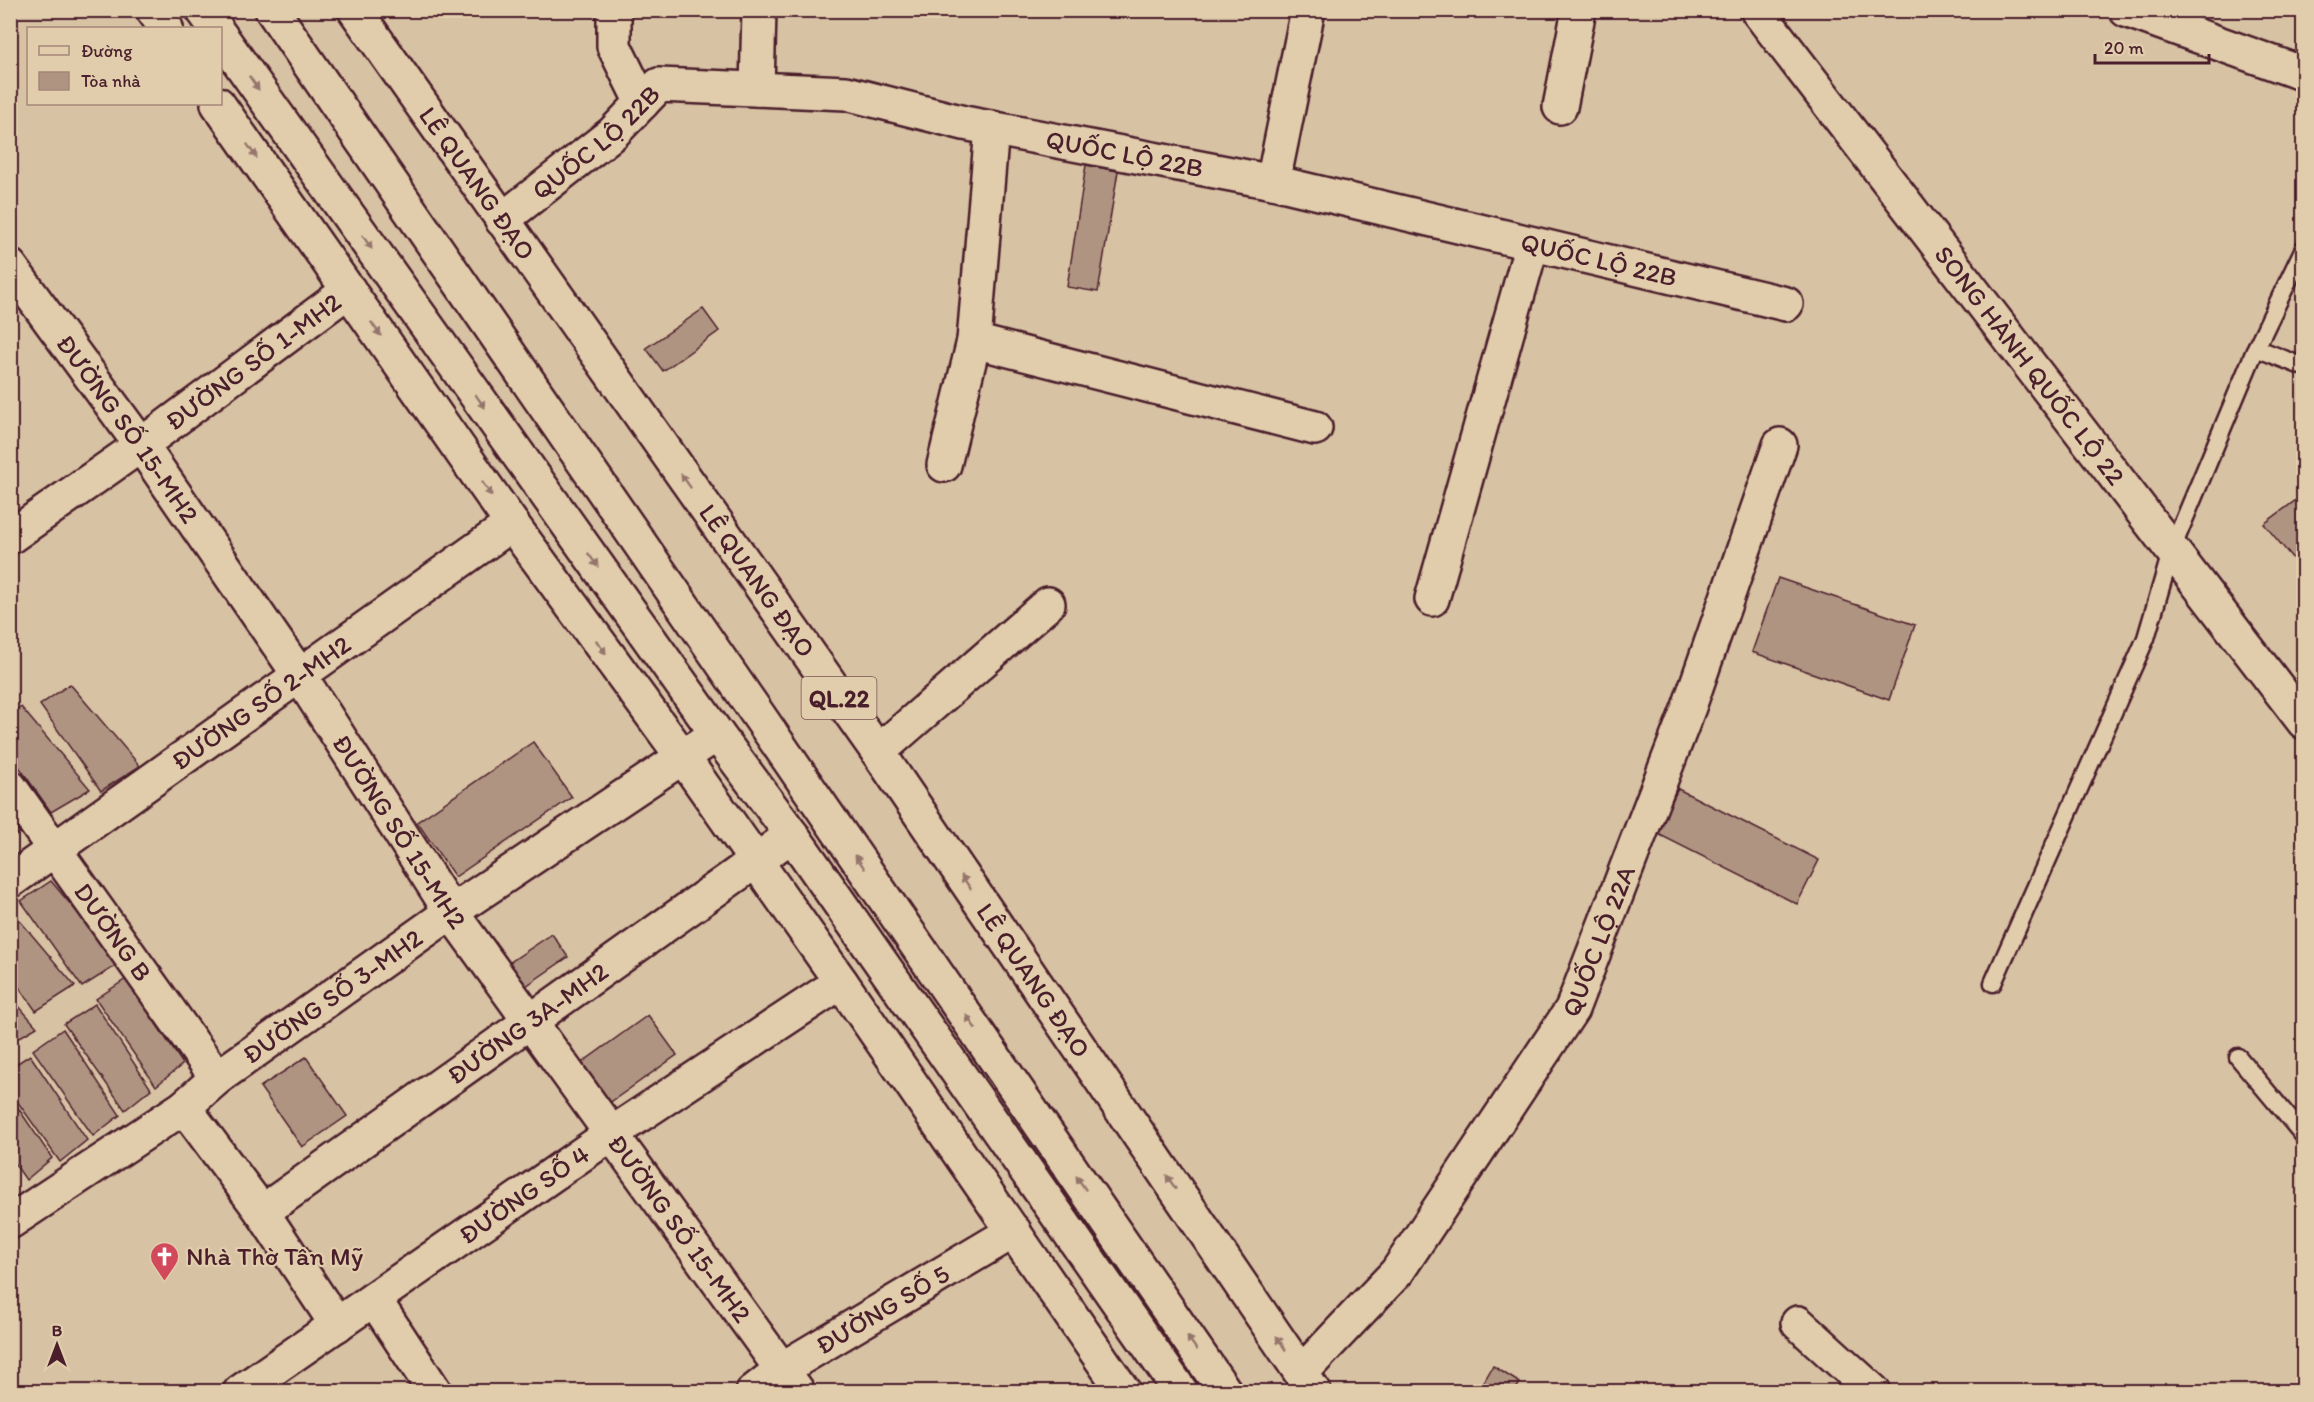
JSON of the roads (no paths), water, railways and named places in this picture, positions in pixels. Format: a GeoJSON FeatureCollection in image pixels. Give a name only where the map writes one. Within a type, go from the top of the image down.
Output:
{"type":"FeatureCollection","features":[{"type":"Feature","properties":{"kind":"main road"},"geometry":{"type":"LineString","coordinates":[[153,10],[165,27]]}},
{"type":"Feature","properties":{"kind":"main road"},"geometry":{"type":"LineString","coordinates":[[203,10],[215,27]]}},
{"type":"Feature","properties":{"kind":"main road","name":"QL.22"},"geometry":{"type":"LineString","coordinates":[[272,10],[1225,1392]]}},
{"type":"Feature","properties":{"kind":"main road","name":"LÊ QUANG ĐẠO"},"geometry":{"type":"LineString","coordinates":[[355,10],[878,752],[1308,1382]]}},
{"type":"Feature","properties":{"kind":"main road"},"geometry":{"type":"LineString","coordinates":[[614,10],[614,46],[642,103]]}},
{"type":"Feature","properties":{"kind":"main road"},"geometry":{"type":"LineString","coordinates":[[757,88],[759,10]]}},
{"type":"Feature","properties":{"kind":"main road"},"geometry":{"type":"LineString","coordinates":[[1273,182],[1308,10]]}},
{"type":"Feature","properties":{"kind":"main road"},"geometry":{"type":"LineString","coordinates":[[1560,107],[1579,10]]}},
{"type":"Feature","properties":{"kind":"main road","name":"SONG HÀNH QUỐC LỘ 22"},"geometry":{"type":"LineString","coordinates":[[1757,10],[2304,722]]}},
{"type":"Feature","properties":{"kind":"main road"},"geometry":{"type":"LineString","coordinates":[[2129,11],[2304,74]]}},
{"type":"Feature","properties":{"kind":"main road"},"geometry":{"type":"LineString","coordinates":[[222,38],[717,734],[792,835],[1181,1392]]}},
{"type":"Feature","properties":{"kind":"main road","name":"QUỐC LỘ 22B"},"geometry":{"type":"LineString","coordinates":[[502,220],[613,133],[659,85],[846,93],[992,128],[1273,182],[1786,304]]}},
{"type":"Feature","properties":{"kind":"main road"},"geometry":{"type":"LineString","coordinates":[[219,105],[512,524],[682,756],[754,861],[842,981],[1124,1392]]}},
{"type":"Feature","properties":{"kind":"main road"},"geometry":{"type":"LineString","coordinates":[[944,465],[974,341],[992,128]]}},
{"type":"Feature","properties":{"kind":"main road"},"geometry":{"type":"LineString","coordinates":[[1432,599],[1532,244]]}},
{"type":"Feature","properties":{"kind":"main road","name":"ĐƯỜNG SỐ 15-MH2"},"geometry":{"type":"LineString","coordinates":[[10,266],[141,446],[300,676],[451,912],[790,1380]]}},
{"type":"Feature","properties":{"kind":"main road","name":"ĐƯỜNG SỐ 1-MH2"},"geometry":{"type":"LineString","coordinates":[[10,537],[141,446],[349,290]]}},
{"type":"Feature","properties":{"kind":"main road"},"geometry":{"type":"LineString","coordinates":[[974,341],[1315,428]]}},
{"type":"Feature","properties":{"kind":"main road","name":"QUỐC LỘ 22A"},"geometry":{"type":"LineString","coordinates":[[1308,1382],[1397,1272],[1572,1009],[1689,706],[1780,446]]}},
{"type":"Feature","properties":{"kind":"main road","name":"ĐƯỜNG SỐ 2-MH2"},"geometry":{"type":"LineString","coordinates":[[10,881],[56,851],[512,524]]}},
{"type":"Feature","properties":{"kind":"main road"},"geometry":{"type":"LineString","coordinates":[[878,752],[1048,604]]}},
{"type":"Feature","properties":{"kind":"main road","name":"ĐƯỜNG SỐ 3-MH2"},"geometry":{"type":"LineString","coordinates":[[10,1222],[184,1107],[217,1078],[451,912],[717,734]]}},
{"type":"Feature","properties":{"kind":"main road","name":"DƯỜNG B"},"geometry":{"type":"LineString","coordinates":[[10,787],[217,1078]]}},
{"type":"Feature","properties":{"kind":"main road","name":"ĐƯỜNG 3A-MH2"},"geometry":{"type":"LineString","coordinates":[[262,1212],[792,835]]}},
{"type":"Feature","properties":{"kind":"main road","name":"ĐƯỜNG SỐ 4"},"geometry":{"type":"LineString","coordinates":[[240,1392],[611,1134],[842,981]]}},
{"type":"Feature","properties":{"kind":"main road"},"geometry":{"type":"LineString","coordinates":[[184,1107],[262,1212],[336,1324]]}},
{"type":"Feature","properties":{"kind":"main road","name":"ĐƯỜNG SỐ 5"},"geometry":{"type":"LineString","coordinates":[[753,1392],[790,1380],[1014,1231]]}},
{"type":"Feature","properties":{"kind":"main road"},"geometry":{"type":"LineString","coordinates":[[374,1299],[435,1392]]}},
{"type":"Feature","properties":{"kind":"main road"},"geometry":{"type":"LineString","coordinates":[[1798,1323],[1874,1392]]}},
{"type":"Feature","properties":{"kind":"lane"},"geometry":{"type":"LineString","coordinates":[[1993,983],[2146,638],[2172,549],[2256,348],[2304,248]]}},
{"type":"Feature","properties":{"kind":"lane"},"geometry":{"type":"LineString","coordinates":[[2256,348],[2304,367]]}},
{"type":"Feature","properties":{"kind":"lane"},"geometry":{"type":"LineString","coordinates":[[2238,1057],[2304,1136]]}},
{"type":"Feature","properties":{"kind":"place","name":"Nhà Thờ Tân Mỹ"},"geometry":{"type":"Point","coordinates":[165,1282]}}]}
